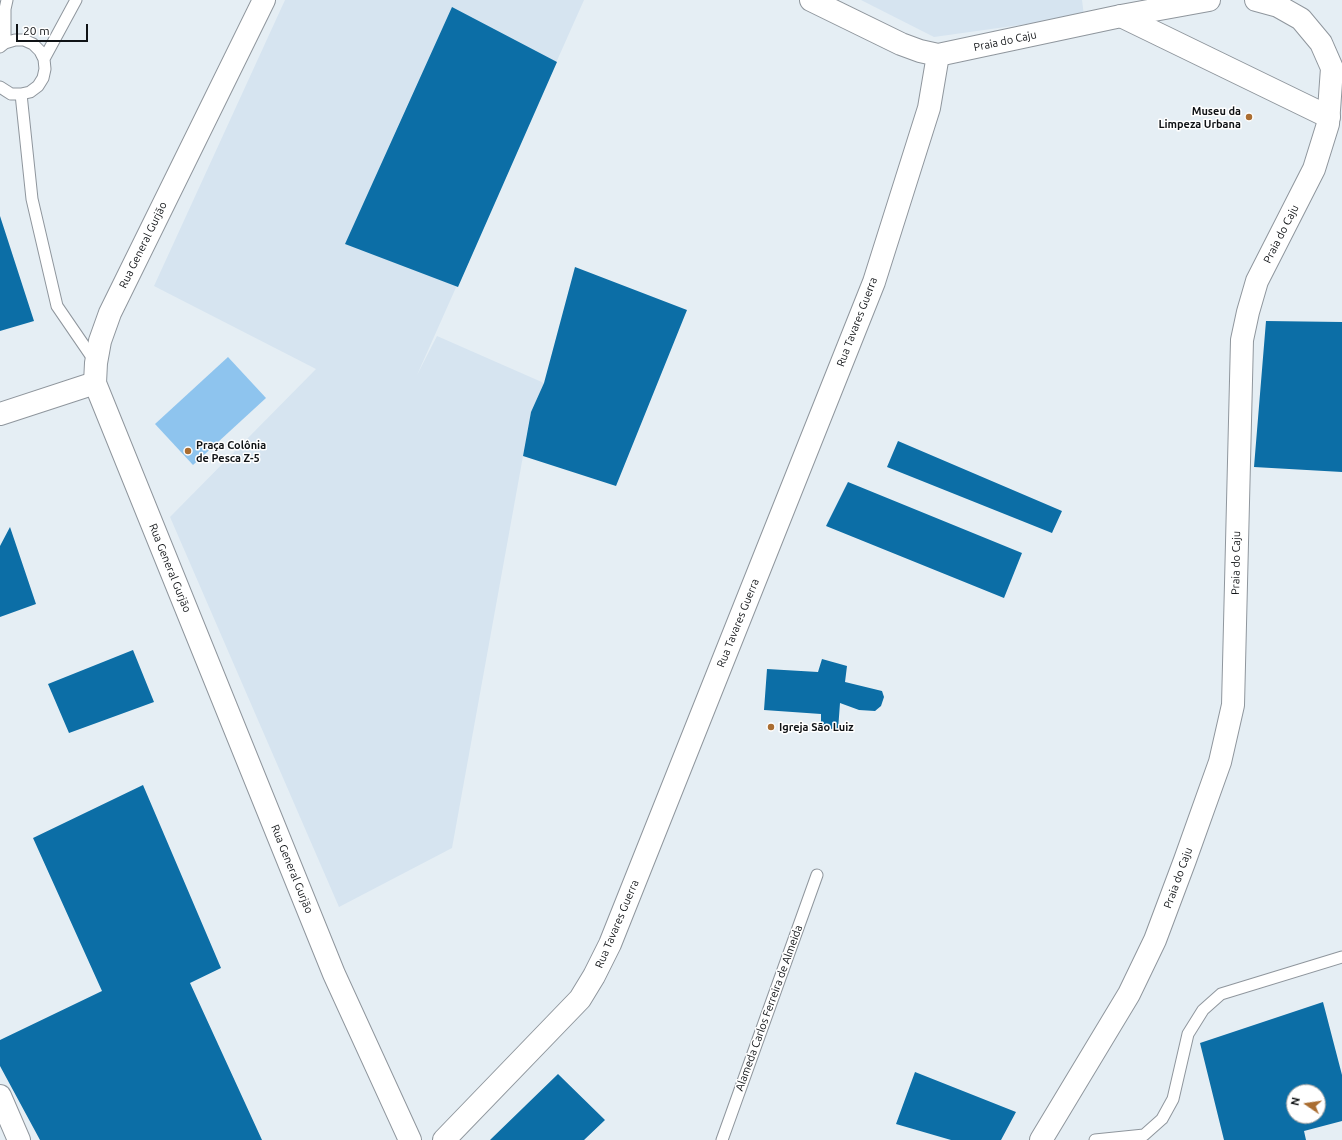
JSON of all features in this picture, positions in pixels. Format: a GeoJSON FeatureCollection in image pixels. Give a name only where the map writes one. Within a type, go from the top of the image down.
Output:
{"type":"FeatureCollection","features":[{"type":"Feature","properties":{"kind":"street","name":"Rua General Gurjão"},"geometry":{"type":"LineString","coordinates":[[264,0],[110,313],[100,341],[96,373],[334,974],[410,1140]]}},
{"type":"Feature","properties":{"kind":"street","name":"Praia do Caju"},"geometry":{"type":"LineString","coordinates":[[812,0],[901,44],[920,51],[938,55],[1121,16],[1209,0]]}},
{"type":"Feature","properties":{"kind":"street","name":"Praia do Caju"},"geometry":{"type":"LineString","coordinates":[[1041,1140],[1129,994],[1155,940],[1220,762],[1233,705],[1242,340],[1257,281],[1314,169],[1328,124],[1332,68],[1321,43],[1301,19],[1278,6],[1256,0]]}},
{"type":"Feature","properties":{"kind":"street"},"geometry":{"type":"LineString","coordinates":[[1121,16],[1329,117]]}},
{"type":"Feature","properties":{"kind":"street","name":"Rua Tavares Guerra"},"geometry":{"type":"LineString","coordinates":[[444,1140],[580,999],[594,976],[610,944],[874,282],[929,108],[938,55]]}},
{"type":"Feature","properties":{"kind":"street"},"geometry":{"type":"LineString","coordinates":[[0,414],[96,373]]}},
{"type":"Feature","properties":{"kind":"street"},"geometry":{"type":"LineString","coordinates":[[0,1096],[19,1140]]}},
{"type":"Feature","properties":{"kind":"lane"},"geometry":{"type":"LineString","coordinates":[[0,88],[12,94],[30,92],[38,86],[43,78],[45,69],[44,59],[40,51],[33,44],[24,40],[15,40],[3,45],[7,0]]}},
{"type":"Feature","properties":{"kind":"lane"},"geometry":{"type":"LineString","coordinates":[[44,59],[76,0]]}},
{"type":"Feature","properties":{"kind":"lane"},"geometry":{"type":"LineString","coordinates":[[21,94],[32,199],[57,306],[96,373]]}},
{"type":"Feature","properties":{"kind":"lane","name":"Alameda Carlos Ferreira de Almeida"},"geometry":{"type":"LineString","coordinates":[[722,1140],[817,876]]}},
{"type":"Feature","properties":{"kind":"lane"},"geometry":{"type":"LineString","coordinates":[[1095,1140],[1144,1135],[1162,1119],[1173,1099],[1188,1034],[1203,1010],[1221,994],[1342,957]]}},
{"type":"Feature","properties":{"kind":"shaded area"},"geometry":{"type":"Polygon","coordinates":[[[285,0],[584,0],[417,375],[437,336],[544,383],[531,412],[452,848],[339,907],[170,517],[316,369],[154,286],[285,0]]]}},
{"type":"Feature","properties":{"kind":"shaded area"},"geometry":{"type":"Polygon","coordinates":[[[861,0],[1082,0],[1084,16],[934,37],[861,0]]]}},
{"type":"Feature","properties":{"kind":"shaded area"},"geometry":{"type":"Polygon","coordinates":[[[228,357],[266,398],[193,465],[155,424],[228,357]]]}},
{"type":"Feature","properties":{"kind":"building"},"geometry":{"type":"Polygon","coordinates":[[[452,7],[557,62],[458,287],[345,244],[452,7]]]}},
{"type":"Feature","properties":{"kind":"building"},"geometry":{"type":"Polygon","coordinates":[[[0,216],[34,321],[0,331],[0,216]]]}},
{"type":"Feature","properties":{"kind":"building"},"geometry":{"type":"Polygon","coordinates":[[[575,267],[687,310],[616,486],[523,456],[531,412],[544,383],[575,267]]]}},
{"type":"Feature","properties":{"kind":"building"},"geometry":{"type":"Polygon","coordinates":[[[1266,321],[1342,322],[1342,472],[1254,467],[1266,321]]]}},
{"type":"Feature","properties":{"kind":"building"},"geometry":{"type":"Polygon","coordinates":[[[898,441],[1062,511],[1052,533],[887,467],[898,441]]]}},
{"type":"Feature","properties":{"kind":"building"},"geometry":{"type":"Polygon","coordinates":[[[848,482],[1022,553],[1004,598],[826,526],[848,482]]]}},
{"type":"Feature","properties":{"kind":"building"},"geometry":{"type":"Polygon","coordinates":[[[10,527],[36,604],[0,617],[0,546],[10,527]]]}},
{"type":"Feature","properties":{"kind":"building"},"geometry":{"type":"Polygon","coordinates":[[[133,650],[154,702],[69,733],[48,684],[133,650]]]}},
{"type":"Feature","properties":{"kind":"building"},"geometry":{"type":"Polygon","coordinates":[[[822,659],[847,666],[845,682],[882,691],[884,697],[881,706],[875,711],[859,710],[840,703],[838,730],[821,727],[821,714],[764,710],[767,669],[818,672],[822,659]]]}},
{"type":"Feature","properties":{"kind":"building"},"geometry":{"type":"Polygon","coordinates":[[[143,785],[221,968],[190,983],[262,1140],[40,1140],[0,1066],[0,1040],[102,991],[33,838],[143,785]]]}},
{"type":"Feature","properties":{"kind":"building"},"geometry":{"type":"Polygon","coordinates":[[[1323,1002],[1342,1075],[1342,1121],[1304,1131],[1306,1140],[1224,1140],[1200,1043],[1323,1002]]]}},
{"type":"Feature","properties":{"kind":"building"},"geometry":{"type":"Polygon","coordinates":[[[915,1072],[1016,1112],[1001,1140],[951,1140],[896,1124],[915,1072]]]}},
{"type":"Feature","properties":{"kind":"building"},"geometry":{"type":"Polygon","coordinates":[[[558,1074],[605,1120],[584,1140],[490,1140],[558,1074]]]}},
{"type":"Feature","properties":{"kind":"place","name":"Museu da Limpeza Urbana"},"geometry":{"type":"Point","coordinates":[1249,117]}},
{"type":"Feature","properties":{"kind":"place","name":"Praça Colônia de Pesca Z-5"},"geometry":{"type":"Point","coordinates":[188,451]}},
{"type":"Feature","properties":{"kind":"place","name":"Igreja São Luiz"},"geometry":{"type":"Point","coordinates":[771,727]}}]}
